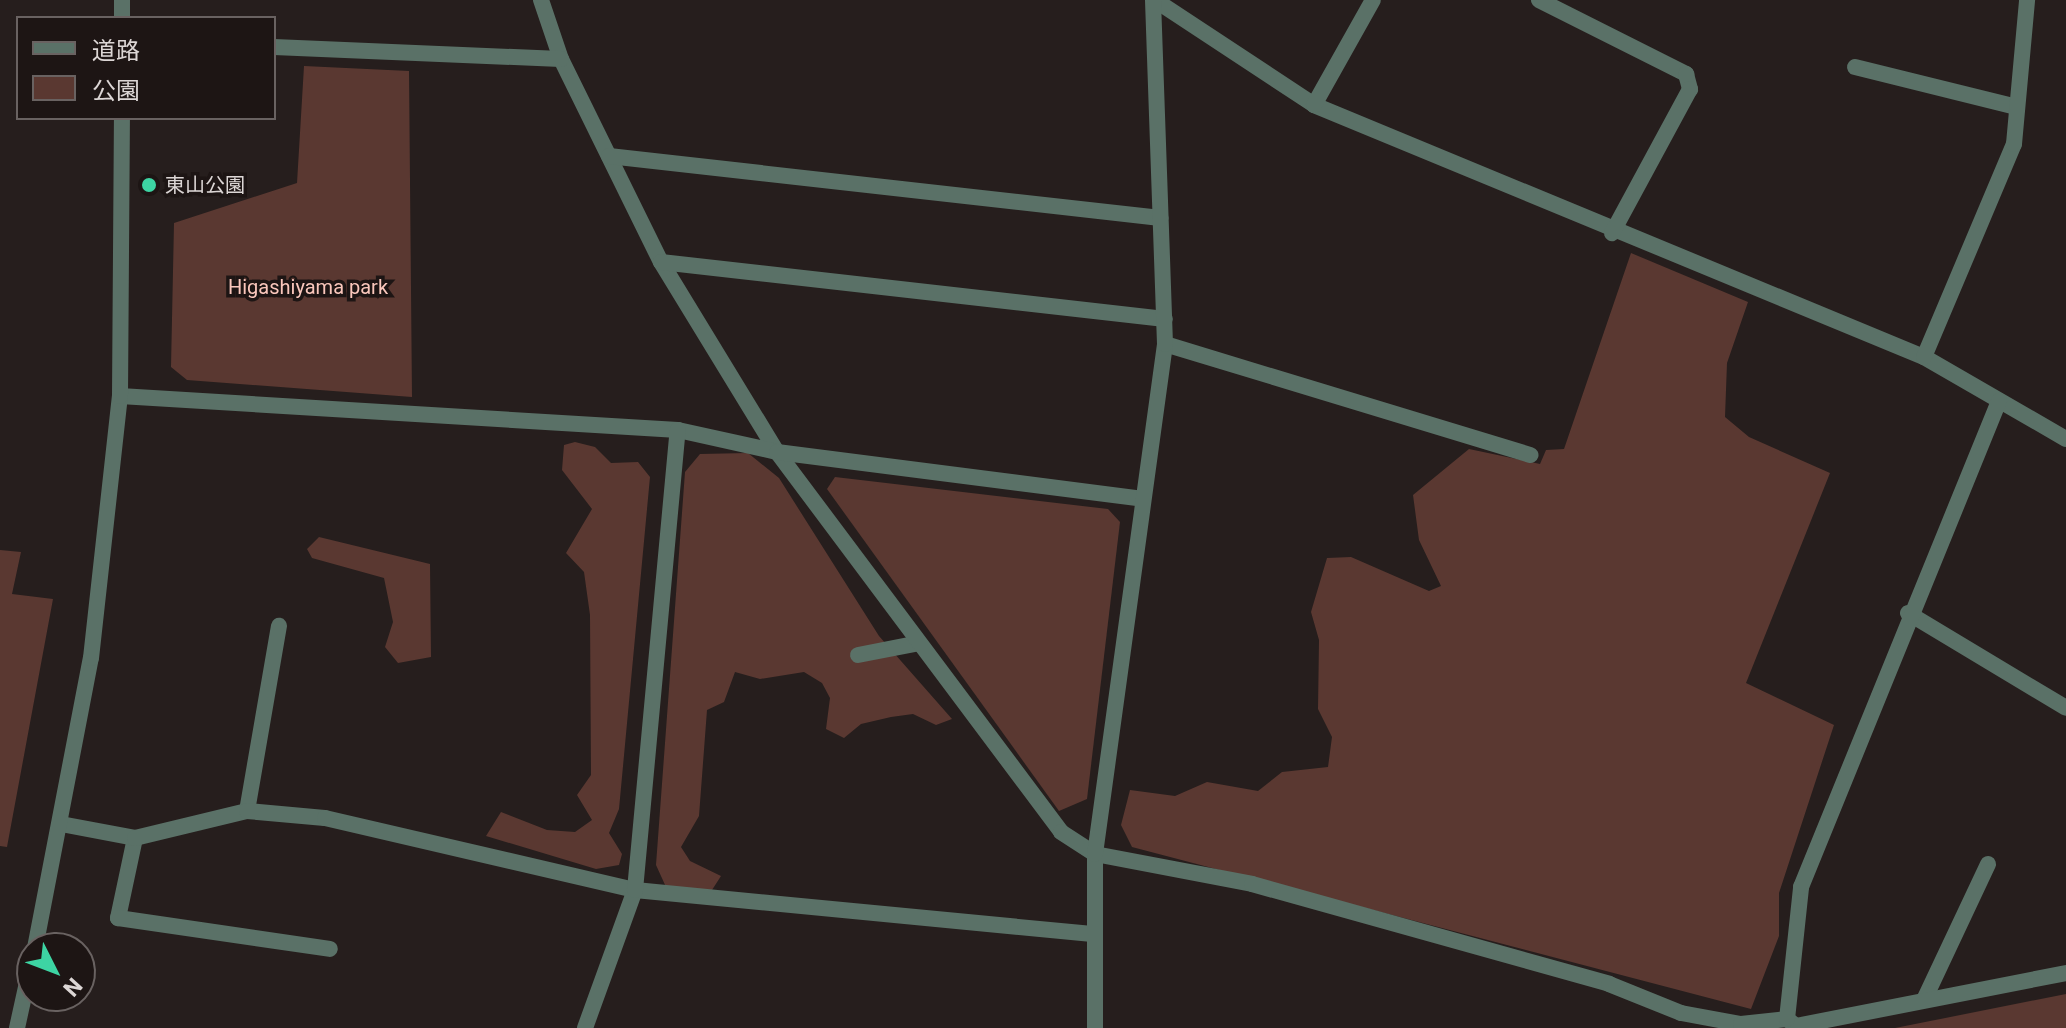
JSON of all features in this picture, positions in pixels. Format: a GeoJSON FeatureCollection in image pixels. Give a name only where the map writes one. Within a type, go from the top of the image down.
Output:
{"type":"FeatureCollection","features":[{"type":"Feature","properties":{"kind":"street"},"geometry":{"type":"LineString","coordinates":[[541,0],[561,59],[661,262],[777,452],[1061,832],[1095,854],[1252,884],[1609,984],[1681,1013],[1741,1024],[1793,1024],[2066,973]]}},
{"type":"Feature","properties":{"kind":"street"},"geometry":{"type":"LineString","coordinates":[[1154,0],[1314,105],[1612,233],[1924,357],[2066,439]]}},
{"type":"Feature","properties":{"kind":"street"},"geometry":{"type":"LineString","coordinates":[[1095,1028],[1095,854],[1165,344],[1154,0]]}},
{"type":"Feature","properties":{"kind":"street"},"geometry":{"type":"LineString","coordinates":[[1314,105],[1373,0]]}},
{"type":"Feature","properties":{"kind":"street"},"geometry":{"type":"LineString","coordinates":[[1539,0],[1686,74],[1690,89],[1612,233]]}},
{"type":"Feature","properties":{"kind":"street"},"geometry":{"type":"LineString","coordinates":[[1924,357],[2014,144],[2027,0]]}},
{"type":"Feature","properties":{"kind":"street"},"geometry":{"type":"LineString","coordinates":[[276,47],[561,59]]}},
{"type":"Feature","properties":{"kind":"street"},"geometry":{"type":"LineString","coordinates":[[1855,67],[2017,107]]}},
{"type":"Feature","properties":{"kind":"street"},"geometry":{"type":"LineString","coordinates":[[38,932],[91,658],[120,396],[122,120]]}},
{"type":"Feature","properties":{"kind":"street"},"geometry":{"type":"LineString","coordinates":[[609,156],[1161,218]]}},
{"type":"Feature","properties":{"kind":"street"},"geometry":{"type":"LineString","coordinates":[[661,262],[1165,319]]}},
{"type":"Feature","properties":{"kind":"street"},"geometry":{"type":"LineString","coordinates":[[1165,344],[1530,455]]}},
{"type":"Feature","properties":{"kind":"street"},"geometry":{"type":"LineString","coordinates":[[120,396],[678,430],[777,452],[1143,499]]}},
{"type":"Feature","properties":{"kind":"street"},"geometry":{"type":"LineString","coordinates":[[1793,1024],[1801,887],[1908,613],[1999,401]]}},
{"type":"Feature","properties":{"kind":"street"},"geometry":{"type":"LineString","coordinates":[[585,1028],[635,890],[678,430]]}},
{"type":"Feature","properties":{"kind":"street"},"geometry":{"type":"LineString","coordinates":[[1908,613],[2066,708]]}},
{"type":"Feature","properties":{"kind":"street"},"geometry":{"type":"LineString","coordinates":[[247,811],[279,626]]}},
{"type":"Feature","properties":{"kind":"street"},"geometry":{"type":"LineString","coordinates":[[858,655],[919,643]]}},
{"type":"Feature","properties":{"kind":"street"},"geometry":{"type":"LineString","coordinates":[[61,824],[135,838],[247,811],[325,818],[635,890],[1095,934]]}},
{"type":"Feature","properties":{"kind":"street"},"geometry":{"type":"LineString","coordinates":[[135,838],[118,918],[330,949]]}},
{"type":"Feature","properties":{"kind":"street"},"geometry":{"type":"LineString","coordinates":[[1925,998],[1988,864]]}},
{"type":"Feature","properties":{"kind":"green space","name":"Higashiyama park"},"geometry":{"type":"Polygon","coordinates":[[[304,66],[409,71],[412,397],[187,380],[171,367],[174,223],[297,183],[304,66]]]}},
{"type":"Feature","properties":{"kind":"green space"},"geometry":{"type":"Polygon","coordinates":[[[1631,253],[1748,302],[1727,363],[1725,417],[1749,437],[1830,473],[1746,683],[1834,725],[1779,893],[1779,936],[1751,1009],[1132,847],[1121,825],[1130,790],[1175,796],[1207,782],[1258,791],[1282,772],[1328,767],[1332,737],[1318,709],[1319,640],[1311,612],[1327,558],[1351,557],[1429,591],[1441,586],[1419,540],[1413,495],[1469,449],[1540,464],[1546,450],[1564,449],[1631,253]]]}},
{"type":"Feature","properties":{"kind":"green space"},"geometry":{"type":"Polygon","coordinates":[[[575,442],[595,447],[611,463],[638,462],[650,477],[619,809],[609,833],[622,854],[619,865],[596,869],[486,836],[501,812],[547,830],[575,832],[592,820],[577,795],[591,775],[590,615],[584,572],[566,553],[592,509],[562,470],[564,445],[575,442]]]}},
{"type":"Feature","properties":{"kind":"green space"},"geometry":{"type":"Polygon","coordinates":[[[748,453],[779,478],[879,636],[952,719],[936,725],[913,714],[891,717],[861,724],[844,738],[826,729],[830,698],[822,683],[804,672],[760,679],[735,672],[724,702],[707,710],[699,816],[681,847],[690,861],[721,876],[712,890],[666,887],[656,865],[685,472],[700,454],[748,453]]]}},
{"type":"Feature","properties":{"kind":"green space"},"geometry":{"type":"Polygon","coordinates":[[[835,477],[1108,509],[1120,522],[1087,799],[1059,811],[827,489],[835,477]]]}},
{"type":"Feature","properties":{"kind":"green space"},"geometry":{"type":"Polygon","coordinates":[[[319,537],[430,564],[431,657],[398,663],[385,647],[393,622],[384,578],[312,558],[307,549],[319,537]]]}},
{"type":"Feature","properties":{"kind":"green space"},"geometry":{"type":"Polygon","coordinates":[[[0,550],[21,552],[12,594],[53,599],[7,847],[0,846],[0,550]]]}},
{"type":"Feature","properties":{"kind":"green space"},"geometry":{"type":"Polygon","coordinates":[[[2066,994],[2066,1028],[1895,1028],[2066,994]]]}},
{"type":"Feature","properties":{"kind":"place","name":"東山公園"},"geometry":{"type":"Point","coordinates":[149,185]}}]}
